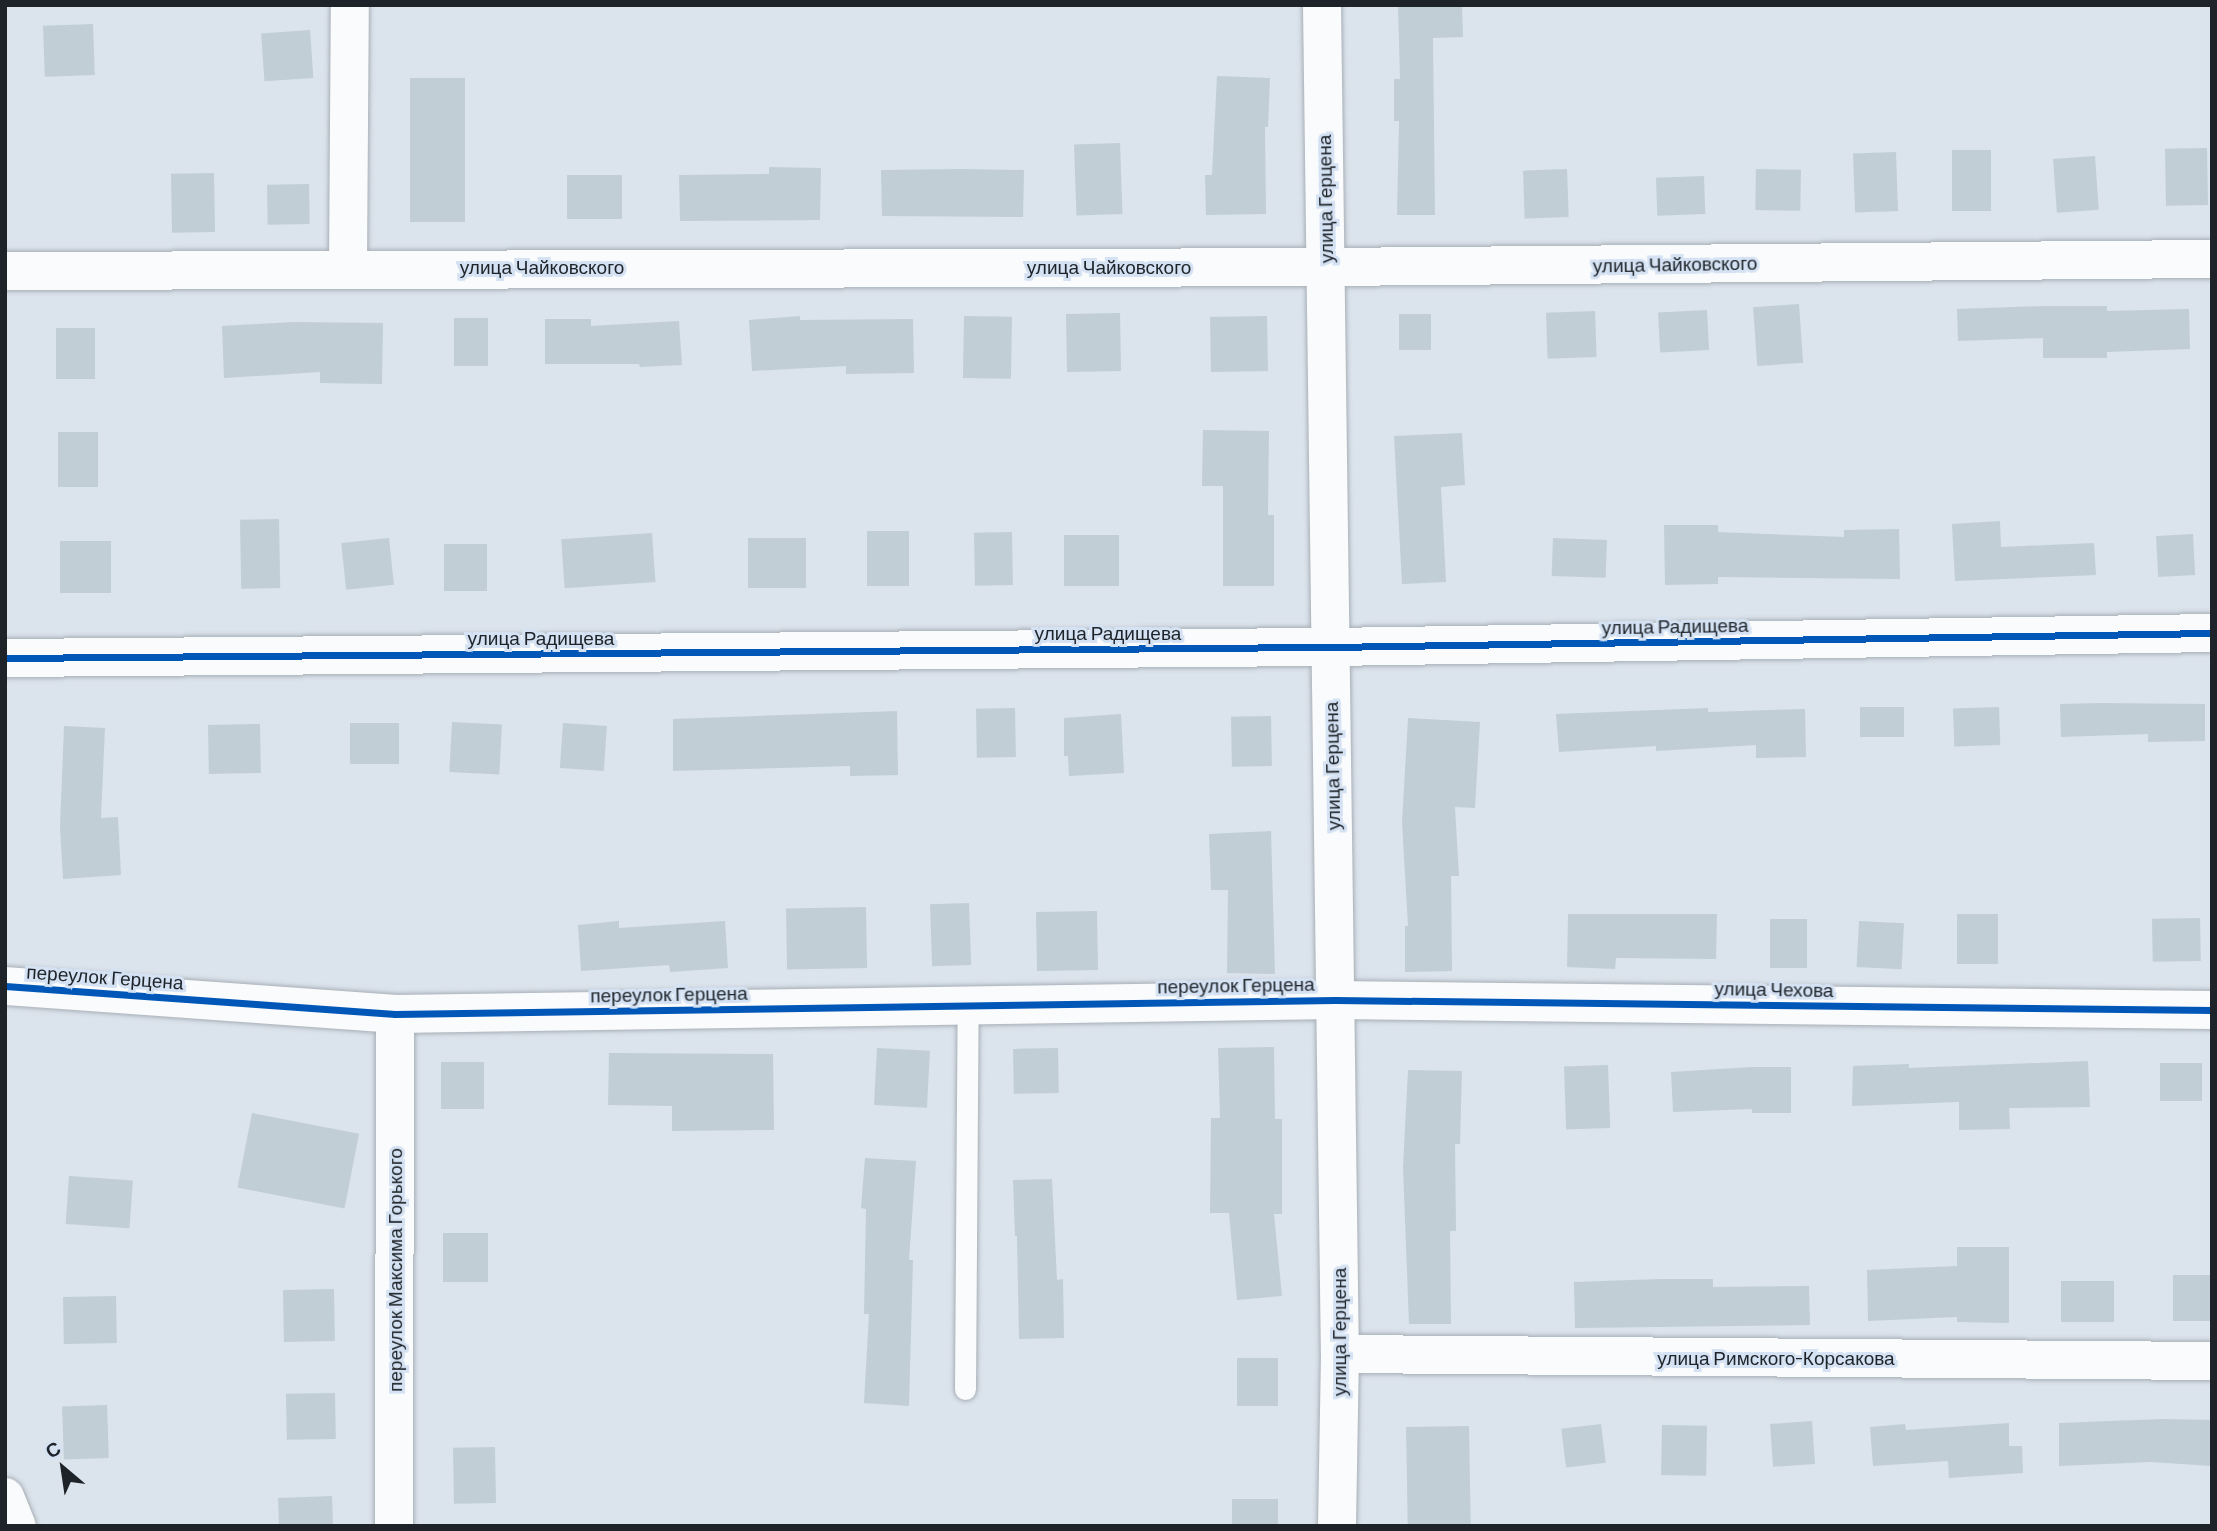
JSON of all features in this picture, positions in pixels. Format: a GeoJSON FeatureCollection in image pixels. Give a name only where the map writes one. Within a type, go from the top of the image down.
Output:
{"type":"FeatureCollection","features":[{"type":"Feature","properties":{"kind":"street"},"geometry":{"type":"LineString","coordinates":[[348,267],[349,5]]}},
{"type":"Feature","properties":{"kind":"street","name":"улица Герцена"},"geometry":{"type":"LineString","coordinates":[[1322,5],[1340,1354],[1337,1526]]}},
{"type":"Feature","properties":{"kind":"street","name":"улица Чайковского"},"geometry":{"type":"LineString","coordinates":[[5,271],[348,267],[1326,267],[2212,259]]}},
{"type":"Feature","properties":{"kind":"street","name":"улица Радищева"},"geometry":{"type":"LineString","coordinates":[[5,658],[1331,648],[2212,633]]}},
{"type":"Feature","properties":{"kind":"street","name":"переулок Герцена"},"geometry":{"type":"LineString","coordinates":[[5,986],[396,1014],[1335,1000]]}},
{"type":"Feature","properties":{"kind":"street","name":"улица Чехова"},"geometry":{"type":"LineString","coordinates":[[1335,1000],[2212,1010]]}},
{"type":"Feature","properties":{"kind":"street","name":"переулок Максима Горького"},"geometry":{"type":"LineString","coordinates":[[394,1526],[396,1014]]}},
{"type":"Feature","properties":{"kind":"street","name":"улица Римского-Корсакова"},"geometry":{"type":"LineString","coordinates":[[1340,1354],[2212,1361]]}},
{"type":"Feature","properties":{"kind":"street"},"geometry":{"type":"LineString","coordinates":[[5,1497],[17,1526]]}},
{"type":"Feature","properties":{"kind":"lane"},"geometry":{"type":"LineString","coordinates":[[965,1389],[968,1005]]}},
{"type":"Feature","properties":{"kind":"building"},"geometry":{"type":"Polygon","coordinates":[[[1398,5],[1462,5],[1463,37],[1433,38],[1435,215],[1397,215],[1399,121],[1394,121],[1394,79],[1400,79],[1398,5]]]}},
{"type":"Feature","properties":{"kind":"building"},"geometry":{"type":"Polygon","coordinates":[[[93,24],[95,75],[45,77],[43,26],[93,24]]]}},
{"type":"Feature","properties":{"kind":"building"},"geometry":{"type":"Polygon","coordinates":[[[310,30],[313,78],[264,81],[261,33],[310,30]]]}},
{"type":"Feature","properties":{"kind":"building"},"geometry":{"type":"Polygon","coordinates":[[[1217,76],[1270,78],[1268,127],[1265,127],[1266,214],[1206,215],[1205,175],[1212,175],[1217,76]]]}},
{"type":"Feature","properties":{"kind":"building"},"geometry":{"type":"Polygon","coordinates":[[[410,78],[465,78],[465,222],[410,222],[410,78]]]}},
{"type":"Feature","properties":{"kind":"building"},"geometry":{"type":"Polygon","coordinates":[[[1120,143],[1122,214],[1077,216],[1074,145],[1120,143]]]}},
{"type":"Feature","properties":{"kind":"building"},"geometry":{"type":"Polygon","coordinates":[[[2207,148],[2208,205],[2166,206],[2165,149],[2207,148]]]}},
{"type":"Feature","properties":{"kind":"building"},"geometry":{"type":"Polygon","coordinates":[[[1952,150],[1991,150],[1991,211],[1952,211],[1952,150]]]}},
{"type":"Feature","properties":{"kind":"building"},"geometry":{"type":"Polygon","coordinates":[[[1896,152],[1898,211],[1855,212],[1853,154],[1896,152]]]}},
{"type":"Feature","properties":{"kind":"building"},"geometry":{"type":"Polygon","coordinates":[[[2095,156],[2099,210],[2057,213],[2053,159],[2095,156]]]}},
{"type":"Feature","properties":{"kind":"building"},"geometry":{"type":"Polygon","coordinates":[[[769,167],[821,168],[820,220],[680,221],[679,175],[769,174],[769,167]]]}},
{"type":"Feature","properties":{"kind":"building"},"geometry":{"type":"Polygon","coordinates":[[[1567,169],[1569,217],[1525,219],[1523,171],[1567,169]]]}},
{"type":"Feature","properties":{"kind":"building"},"geometry":{"type":"Polygon","coordinates":[[[1756,169],[1801,170],[1800,211],[1755,210],[1756,169]]]}},
{"type":"Feature","properties":{"kind":"building"},"geometry":{"type":"Polygon","coordinates":[[[881,170],[1024,170],[1023,217],[882,216],[881,170]]]}},
{"type":"Feature","properties":{"kind":"building"},"geometry":{"type":"Polygon","coordinates":[[[214,173],[215,232],[172,233],[171,174],[214,173]]]}},
{"type":"Feature","properties":{"kind":"building"},"geometry":{"type":"Polygon","coordinates":[[[567,175],[622,175],[622,219],[567,219],[567,175]]]}},
{"type":"Feature","properties":{"kind":"building"},"geometry":{"type":"Polygon","coordinates":[[[1704,176],[1705,214],[1657,216],[1656,178],[1704,176]]]}},
{"type":"Feature","properties":{"kind":"building"},"geometry":{"type":"Polygon","coordinates":[[[309,184],[310,224],[268,225],[267,185],[309,184]]]}},
{"type":"Feature","properties":{"kind":"building"},"geometry":{"type":"Polygon","coordinates":[[[1799,304],[1803,363],[1757,366],[1753,307],[1799,304]]]}},
{"type":"Feature","properties":{"kind":"building"},"geometry":{"type":"Polygon","coordinates":[[[2107,306],[2107,311],[2189,309],[2190,349],[2107,352],[2107,358],[2043,358],[2043,338],[1958,341],[1957,309],[2107,306]]]}},
{"type":"Feature","properties":{"kind":"building"},"geometry":{"type":"Polygon","coordinates":[[[1707,310],[1709,350],[1660,353],[1658,313],[1707,310]]]}},
{"type":"Feature","properties":{"kind":"building"},"geometry":{"type":"Polygon","coordinates":[[[1595,311],[1597,357],[1548,359],[1546,313],[1595,311]]]}},
{"type":"Feature","properties":{"kind":"building"},"geometry":{"type":"Polygon","coordinates":[[[1120,313],[1121,371],[1067,372],[1066,314],[1120,313]]]}},
{"type":"Feature","properties":{"kind":"building"},"geometry":{"type":"Polygon","coordinates":[[[1399,314],[1431,314],[1431,350],[1399,350],[1399,314]]]}},
{"type":"Feature","properties":{"kind":"building"},"geometry":{"type":"Polygon","coordinates":[[[800,316],[800,320],[913,319],[914,373],[846,374],[846,366],[752,371],[749,320],[800,316]]]}},
{"type":"Feature","properties":{"kind":"building"},"geometry":{"type":"Polygon","coordinates":[[[964,316],[1012,317],[1011,379],[963,378],[964,316]]]}},
{"type":"Feature","properties":{"kind":"building"},"geometry":{"type":"Polygon","coordinates":[[[1267,316],[1268,371],[1211,372],[1210,317],[1267,316]]]}},
{"type":"Feature","properties":{"kind":"building"},"geometry":{"type":"Polygon","coordinates":[[[454,318],[488,318],[488,366],[454,366],[454,318]]]}},
{"type":"Feature","properties":{"kind":"building"},"geometry":{"type":"Polygon","coordinates":[[[545,319],[591,319],[591,326],[679,321],[682,365],[640,367],[639,364],[545,364],[545,319]]]}},
{"type":"Feature","properties":{"kind":"building"},"geometry":{"type":"Polygon","coordinates":[[[294,322],[383,323],[382,384],[320,383],[320,372],[224,378],[222,326],[294,322]]]}},
{"type":"Feature","properties":{"kind":"building"},"geometry":{"type":"Polygon","coordinates":[[[56,328],[95,328],[95,379],[56,379],[56,328]]]}},
{"type":"Feature","properties":{"kind":"building"},"geometry":{"type":"Polygon","coordinates":[[[1203,430],[1269,431],[1268,515],[1274,515],[1274,586],[1223,586],[1223,486],[1202,486],[1203,430]]]}},
{"type":"Feature","properties":{"kind":"building"},"geometry":{"type":"Polygon","coordinates":[[[58,432],[98,432],[98,487],[58,487],[58,432]]]}},
{"type":"Feature","properties":{"kind":"building"},"geometry":{"type":"Polygon","coordinates":[[[1462,433],[1465,485],[1441,487],[1446,582],[1402,584],[1394,436],[1462,433]]]}},
{"type":"Feature","properties":{"kind":"building"},"geometry":{"type":"Polygon","coordinates":[[[279,519],[280,588],[241,589],[240,520],[279,519]]]}},
{"type":"Feature","properties":{"kind":"building"},"geometry":{"type":"Polygon","coordinates":[[[2000,521],[2001,547],[2094,543],[2096,575],[1955,581],[1952,524],[2000,521]]]}},
{"type":"Feature","properties":{"kind":"building"},"geometry":{"type":"Polygon","coordinates":[[[1664,525],[1718,525],[1718,532],[1844,537],[1844,530],[1899,529],[1900,579],[1718,577],[1718,584],[1665,585],[1664,525]]]}},
{"type":"Feature","properties":{"kind":"building"},"geometry":{"type":"Polygon","coordinates":[[[867,531],[909,531],[909,586],[867,586],[867,531]]]}},
{"type":"Feature","properties":{"kind":"building"},"geometry":{"type":"Polygon","coordinates":[[[1012,532],[1013,585],[975,586],[974,533],[1012,532]]]}},
{"type":"Feature","properties":{"kind":"building"},"geometry":{"type":"Polygon","coordinates":[[[652,533],[655,582],[565,588],[561,539],[652,533]]]}},
{"type":"Feature","properties":{"kind":"building"},"geometry":{"type":"Polygon","coordinates":[[[2193,534],[2195,575],[2158,577],[2156,536],[2193,534]]]}},
{"type":"Feature","properties":{"kind":"building"},"geometry":{"type":"Polygon","coordinates":[[[1064,535],[1119,535],[1119,586],[1064,586],[1064,535]]]}},
{"type":"Feature","properties":{"kind":"building"},"geometry":{"type":"Polygon","coordinates":[[[389,538],[394,585],[346,590],[341,543],[389,538]]]}},
{"type":"Feature","properties":{"kind":"building"},"geometry":{"type":"Polygon","coordinates":[[[748,538],[806,538],[806,588],[748,588],[748,538]]]}},
{"type":"Feature","properties":{"kind":"building"},"geometry":{"type":"Polygon","coordinates":[[[1553,538],[1607,540],[1606,578],[1552,576],[1553,538]]]}},
{"type":"Feature","properties":{"kind":"building"},"geometry":{"type":"Polygon","coordinates":[[[60,541],[111,541],[111,593],[60,593],[60,541]]]}},
{"type":"Feature","properties":{"kind":"building"},"geometry":{"type":"Polygon","coordinates":[[[444,544],[487,544],[487,591],[444,591],[444,544]]]}},
{"type":"Feature","properties":{"kind":"building"},"geometry":{"type":"Polygon","coordinates":[[[2060,704],[2205,704],[2205,741],[2148,742],[2148,734],[2061,737],[2060,704]]]}},
{"type":"Feature","properties":{"kind":"building"},"geometry":{"type":"Polygon","coordinates":[[[1860,707],[1904,707],[1904,737],[1860,737],[1860,707]]]}},
{"type":"Feature","properties":{"kind":"building"},"geometry":{"type":"Polygon","coordinates":[[[1999,707],[2000,745],[1954,747],[1953,709],[1999,707]]]}},
{"type":"Feature","properties":{"kind":"building"},"geometry":{"type":"Polygon","coordinates":[[[1015,708],[1016,757],[977,758],[976,709],[1015,708]]]}},
{"type":"Feature","properties":{"kind":"building"},"geometry":{"type":"Polygon","coordinates":[[[1708,708],[1708,712],[1805,709],[1806,757],[1756,758],[1756,745],[1656,751],[1656,746],[1559,752],[1556,714],[1708,708]]]}},
{"type":"Feature","properties":{"kind":"building"},"geometry":{"type":"Polygon","coordinates":[[[897,711],[898,775],[850,776],[850,766],[673,771],[673,719],[897,711]]]}},
{"type":"Feature","properties":{"kind":"building"},"geometry":{"type":"Polygon","coordinates":[[[1121,714],[1124,773],[1069,776],[1068,756],[1064,756],[1064,718],[1121,714]]]}},
{"type":"Feature","properties":{"kind":"building"},"geometry":{"type":"Polygon","coordinates":[[[1271,716],[1272,766],[1232,767],[1231,717],[1271,716]]]}},
{"type":"Feature","properties":{"kind":"building"},"geometry":{"type":"Polygon","coordinates":[[[1408,718],[1480,722],[1475,808],[1455,807],[1459,876],[1451,876],[1452,971],[1405,972],[1405,926],[1408,926],[1402,822],[1408,718]]]}},
{"type":"Feature","properties":{"kind":"building"},"geometry":{"type":"Polygon","coordinates":[[[452,722],[502,725],[499,775],[449,772],[452,722]]]}},
{"type":"Feature","properties":{"kind":"building"},"geometry":{"type":"Polygon","coordinates":[[[350,723],[399,723],[399,764],[350,764],[350,723]]]}},
{"type":"Feature","properties":{"kind":"building"},"geometry":{"type":"Polygon","coordinates":[[[563,723],[607,726],[604,771],[560,768],[563,723]]]}},
{"type":"Feature","properties":{"kind":"building"},"geometry":{"type":"Polygon","coordinates":[[[260,724],[261,773],[209,774],[208,725],[260,724]]]}},
{"type":"Feature","properties":{"kind":"building"},"geometry":{"type":"Polygon","coordinates":[[[64,726],[105,728],[101,818],[118,817],[121,875],[63,879],[60,827],[64,726]]]}},
{"type":"Feature","properties":{"kind":"building"},"geometry":{"type":"Polygon","coordinates":[[[1271,831],[1275,974],[1227,973],[1228,890],[1211,890],[1209,834],[1271,831]]]}},
{"type":"Feature","properties":{"kind":"building"},"geometry":{"type":"Polygon","coordinates":[[[969,903],[971,965],[932,966],[930,904],[969,903]]]}},
{"type":"Feature","properties":{"kind":"building"},"geometry":{"type":"Polygon","coordinates":[[[866,907],[867,968],[787,969],[786,908],[866,907]]]}},
{"type":"Feature","properties":{"kind":"building"},"geometry":{"type":"Polygon","coordinates":[[[1097,911],[1098,970],[1037,971],[1036,912],[1097,911]]]}},
{"type":"Feature","properties":{"kind":"building"},"geometry":{"type":"Polygon","coordinates":[[[1568,914],[1717,914],[1716,959],[1616,958],[1615,969],[1567,967],[1568,914]]]}},
{"type":"Feature","properties":{"kind":"building"},"geometry":{"type":"Polygon","coordinates":[[[1957,914],[1998,914],[1998,964],[1957,964],[1957,914]]]}},
{"type":"Feature","properties":{"kind":"building"},"geometry":{"type":"Polygon","coordinates":[[[2200,918],[2201,961],[2153,962],[2152,919],[2200,918]]]}},
{"type":"Feature","properties":{"kind":"building"},"geometry":{"type":"Polygon","coordinates":[[[1770,919],[1807,919],[1807,968],[1770,968],[1770,919]]]}},
{"type":"Feature","properties":{"kind":"building"},"geometry":{"type":"Polygon","coordinates":[[[619,921],[619,928],[725,921],[728,968],[670,972],[669,965],[581,971],[578,925],[619,921]]]}},
{"type":"Feature","properties":{"kind":"building"},"geometry":{"type":"Polygon","coordinates":[[[1859,921],[1904,923],[1902,969],[1857,967],[1859,921]]]}},
{"type":"Feature","properties":{"kind":"building"},"geometry":{"type":"Polygon","coordinates":[[[1274,1047],[1275,1119],[1282,1119],[1282,1214],[1274,1214],[1282,1296],[1237,1300],[1229,1213],[1210,1213],[1211,1118],[1220,1118],[1218,1048],[1274,1047]]]}},
{"type":"Feature","properties":{"kind":"building"},"geometry":{"type":"Polygon","coordinates":[[[877,1048],[930,1051],[927,1108],[874,1105],[877,1048]]]}},
{"type":"Feature","properties":{"kind":"building"},"geometry":{"type":"Polygon","coordinates":[[[1058,1048],[1059,1093],[1014,1094],[1013,1049],[1058,1048]]]}},
{"type":"Feature","properties":{"kind":"building"},"geometry":{"type":"Polygon","coordinates":[[[609,1053],[773,1054],[774,1130],[672,1131],[672,1106],[608,1105],[609,1053]]]}},
{"type":"Feature","properties":{"kind":"building"},"geometry":{"type":"Polygon","coordinates":[[[2088,1061],[2090,1107],[2009,1108],[2010,1129],[1959,1130],[1959,1102],[1852,1106],[1853,1066],[1909,1064],[1909,1068],[2088,1061]]]}},
{"type":"Feature","properties":{"kind":"building"},"geometry":{"type":"Polygon","coordinates":[[[441,1062],[484,1062],[484,1109],[441,1109],[441,1062]]]}},
{"type":"Feature","properties":{"kind":"building"},"geometry":{"type":"Polygon","coordinates":[[[2160,1063],[2202,1063],[2202,1101],[2160,1101],[2160,1063]]]}},
{"type":"Feature","properties":{"kind":"building"},"geometry":{"type":"Polygon","coordinates":[[[1608,1065],[1610,1128],[1566,1129],[1564,1067],[1608,1065]]]}},
{"type":"Feature","properties":{"kind":"building"},"geometry":{"type":"Polygon","coordinates":[[[1791,1067],[1791,1113],[1752,1113],[1752,1109],[1673,1112],[1671,1072],[1791,1067]]]}},
{"type":"Feature","properties":{"kind":"building"},"geometry":{"type":"Polygon","coordinates":[[[1408,1070],[1462,1071],[1460,1144],[1455,1144],[1456,1231],[1450,1231],[1451,1324],[1409,1324],[1403,1167],[1408,1070]]]}},
{"type":"Feature","properties":{"kind":"building"},"geometry":{"type":"Polygon","coordinates":[[[252,1113],[359,1134],[344,1208],[237,1188],[252,1113]]]}},
{"type":"Feature","properties":{"kind":"building"},"geometry":{"type":"Polygon","coordinates":[[[865,1158],[916,1161],[909,1260],[913,1260],[909,1406],[864,1403],[869,1314],[864,1314],[866,1209],[861,1208],[865,1158]]]}},
{"type":"Feature","properties":{"kind":"building"},"geometry":{"type":"Polygon","coordinates":[[[69,1176],[133,1180],[129,1228],[66,1224],[69,1176]]]}},
{"type":"Feature","properties":{"kind":"building"},"geometry":{"type":"Polygon","coordinates":[[[1052,1179],[1057,1280],[1063,1279],[1064,1338],[1019,1339],[1013,1180],[1052,1179]]]}},
{"type":"Feature","properties":{"kind":"building"},"geometry":{"type":"Polygon","coordinates":[[[443,1233],[488,1233],[488,1282],[443,1282],[443,1233]]]}},
{"type":"Feature","properties":{"kind":"building"},"geometry":{"type":"Polygon","coordinates":[[[1957,1247],[2009,1247],[2009,1323],[1957,1322],[1957,1317],[1868,1321],[1867,1270],[1957,1266],[1957,1247]]]}},
{"type":"Feature","properties":{"kind":"building"},"geometry":{"type":"Polygon","coordinates":[[[2173,1275],[2212,1275],[2212,1321],[2173,1321],[2173,1275]]]}},
{"type":"Feature","properties":{"kind":"building"},"geometry":{"type":"Polygon","coordinates":[[[1713,1279],[1713,1287],[1809,1286],[1810,1325],[1575,1328],[1574,1282],[1713,1279]]]}},
{"type":"Feature","properties":{"kind":"building"},"geometry":{"type":"Polygon","coordinates":[[[2061,1281],[2114,1281],[2114,1322],[2061,1322],[2061,1281]]]}},
{"type":"Feature","properties":{"kind":"building"},"geometry":{"type":"Polygon","coordinates":[[[334,1289],[335,1341],[284,1342],[283,1290],[334,1289]]]}},
{"type":"Feature","properties":{"kind":"building"},"geometry":{"type":"Polygon","coordinates":[[[116,1296],[117,1343],[64,1344],[63,1297],[116,1296]]]}},
{"type":"Feature","properties":{"kind":"building"},"geometry":{"type":"Polygon","coordinates":[[[1237,1358],[1278,1358],[1278,1406],[1237,1406],[1237,1358]]]}},
{"type":"Feature","properties":{"kind":"building"},"geometry":{"type":"Polygon","coordinates":[[[335,1393],[336,1439],[287,1440],[286,1394],[335,1393]]]}},
{"type":"Feature","properties":{"kind":"building"},"geometry":{"type":"Polygon","coordinates":[[[107,1405],[109,1458],[64,1460],[62,1407],[107,1405]]]}},
{"type":"Feature","properties":{"kind":"building"},"geometry":{"type":"Polygon","coordinates":[[[2212,1420],[2211,1466],[2151,1462],[2059,1466],[2059,1423],[2212,1420]]]}},
{"type":"Feature","properties":{"kind":"building"},"geometry":{"type":"Polygon","coordinates":[[[1812,1421],[1815,1464],[1773,1467],[1770,1424],[1812,1421]]]}},
{"type":"Feature","properties":{"kind":"building"},"geometry":{"type":"Polygon","coordinates":[[[2009,1423],[2009,1446],[2022,1446],[2023,1473],[1949,1478],[1948,1461],[1873,1466],[1870,1427],[1905,1424],[1906,1430],[2009,1423]]]}},
{"type":"Feature","properties":{"kind":"building"},"geometry":{"type":"Polygon","coordinates":[[[1601,1424],[1606,1463],[1566,1468],[1561,1429],[1601,1424]]]}},
{"type":"Feature","properties":{"kind":"building"},"geometry":{"type":"Polygon","coordinates":[[[1662,1425],[1707,1426],[1706,1476],[1661,1475],[1662,1425]]]}},
{"type":"Feature","properties":{"kind":"building"},"geometry":{"type":"Polygon","coordinates":[[[1469,1426],[1471,1526],[1408,1526],[1406,1427],[1469,1426]]]}},
{"type":"Feature","properties":{"kind":"building"},"geometry":{"type":"Polygon","coordinates":[[[495,1447],[496,1503],[454,1504],[453,1448],[495,1447]]]}},
{"type":"Feature","properties":{"kind":"building"},"geometry":{"type":"Polygon","coordinates":[[[332,1496],[333,1526],[279,1526],[278,1498],[332,1496]]]}},
{"type":"Feature","properties":{"kind":"building"},"geometry":{"type":"Polygon","coordinates":[[[1232,1499],[1278,1499],[1278,1526],[1232,1526],[1232,1499]]]}},
{"type":"Feature","properties":{"kind":"cycle path"},"geometry":{"type":"LineString","coordinates":[[5,658],[1331,647],[2212,633]]}},
{"type":"Feature","properties":{"kind":"cycle path"},"geometry":{"type":"LineString","coordinates":[[5,986],[395,1014],[1335,1000],[2212,1010]]}}]}
